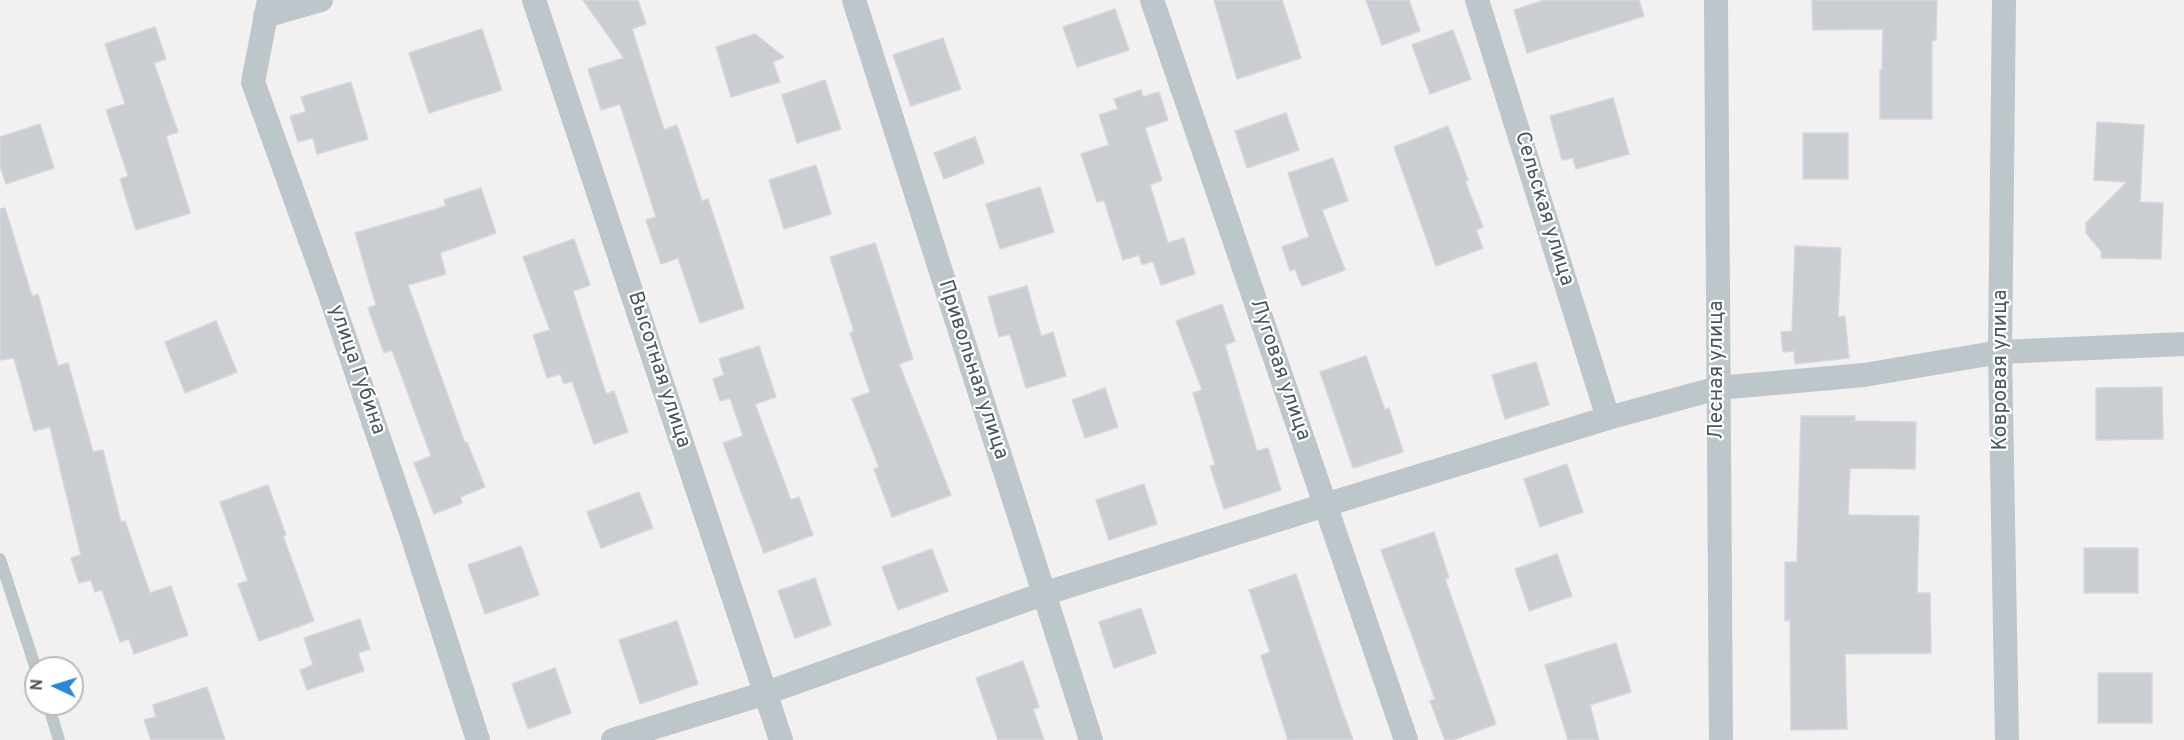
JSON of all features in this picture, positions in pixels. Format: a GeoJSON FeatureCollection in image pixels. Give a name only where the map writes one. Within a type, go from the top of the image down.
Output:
{"type":"FeatureCollection","features":[{"type":"Feature","properties":{"kind":"street"},"geometry":{"type":"LineString","coordinates":[[267,8],[321,0]]}},
{"type":"Feature","properties":{"kind":"street","name":"Высотная улица"},"geometry":{"type":"LineString","coordinates":[[534,0],[781,740]]}},
{"type":"Feature","properties":{"kind":"street","name":"Привольная улица"},"geometry":{"type":"LineString","coordinates":[[854,0],[1091,740]]}},
{"type":"Feature","properties":{"kind":"street","name":"Луговая улица"},"geometry":{"type":"LineString","coordinates":[[1152,0],[1406,740]]}},
{"type":"Feature","properties":{"kind":"street","name":"Сельская улица"},"geometry":{"type":"LineString","coordinates":[[1478,0],[1608,418]]}},
{"type":"Feature","properties":{"kind":"street","name":"Лесная улица"},"geometry":{"type":"LineString","coordinates":[[1716,0],[1721,740]]}},
{"type":"Feature","properties":{"kind":"street","name":"Ковровая улица"},"geometry":{"type":"LineString","coordinates":[[2004,0],[2000,352],[2007,740]]}},
{"type":"Feature","properties":{"kind":"street","name":"улица Губина"},"geometry":{"type":"LineString","coordinates":[[267,8],[253,82],[334,306],[410,529],[478,740]]}},
{"type":"Feature","properties":{"kind":"street"},"geometry":{"type":"LineString","coordinates":[[613,740],[766,693],[1043,594],[1608,418],[1718,388],[1864,375],[2000,352],[2184,344]]}},
{"type":"Feature","properties":{"kind":"lane"},"geometry":{"type":"LineString","coordinates":[[0,559],[32,656]]}},
{"type":"Feature","properties":{"kind":"lane"},"geometry":{"type":"LineString","coordinates":[[52,716],[59,740]]}},
{"type":"Feature","properties":{"kind":"building"},"geometry":{"type":"Polygon","coordinates":[[[583,0],[638,0],[646,24],[632,29],[664,130],[677,125],[702,201],[708,199],[744,308],[700,323],[678,258],[661,264],[646,220],[656,217],[620,104],[601,110],[588,69],[624,58],[583,0]]]}},
{"type":"Feature","properties":{"kind":"building"},"geometry":{"type":"Polygon","coordinates":[[[1214,0],[1282,0],[1301,58],[1237,79],[1214,0]]]}},
{"type":"Feature","properties":{"kind":"building"},"geometry":{"type":"Polygon","coordinates":[[[1366,0],[1409,0],[1420,31],[1382,45],[1366,0]]]}},
{"type":"Feature","properties":{"kind":"building"},"geometry":{"type":"Polygon","coordinates":[[[1545,0],[1639,0],[1644,16],[1527,53],[1514,10],[1545,0]]]}},
{"type":"Feature","properties":{"kind":"building"},"geometry":{"type":"Polygon","coordinates":[[[1812,0],[1937,0],[1936,40],[1932,40],[1932,119],[1880,119],[1883,29],[1813,30],[1812,0]]]}},
{"type":"Feature","properties":{"kind":"building"},"geometry":{"type":"Polygon","coordinates":[[[1115,9],[1129,50],[1077,67],[1063,27],[1115,9]]]}},
{"type":"Feature","properties":{"kind":"building"},"geometry":{"type":"Polygon","coordinates":[[[155,27],[166,59],[154,63],[178,132],[166,136],[190,213],[136,230],[120,179],[128,176],[106,110],[125,104],[105,44],[155,27]]]}},
{"type":"Feature","properties":{"kind":"building"},"geometry":{"type":"Polygon","coordinates":[[[482,29],[502,90],[429,113],[409,53],[482,29]]]}},
{"type":"Feature","properties":{"kind":"building"},"geometry":{"type":"Polygon","coordinates":[[[1453,30],[1471,79],[1430,94],[1412,45],[1453,30]]]}},
{"type":"Feature","properties":{"kind":"building"},"geometry":{"type":"Polygon","coordinates":[[[755,34],[784,57],[773,62],[780,82],[731,97],[716,47],[755,34]]]}},
{"type":"Feature","properties":{"kind":"building"},"geometry":{"type":"Polygon","coordinates":[[[943,38],[961,89],[911,106],[893,55],[943,38]]]}},
{"type":"Feature","properties":{"kind":"building"},"geometry":{"type":"Polygon","coordinates":[[[825,80],[841,129],[797,143],[782,95],[825,80]]]}},
{"type":"Feature","properties":{"kind":"building"},"geometry":{"type":"Polygon","coordinates":[[[351,82],[368,139],[317,154],[313,138],[298,142],[290,116],[306,112],[301,97],[351,82]]]}},
{"type":"Feature","properties":{"kind":"building"},"geometry":{"type":"Polygon","coordinates":[[[1141,90],[1143,97],[1159,92],[1168,120],[1145,128],[1162,180],[1150,185],[1168,243],[1184,238],[1195,274],[1161,285],[1153,261],[1142,265],[1139,255],[1123,260],[1104,200],[1097,202],[1081,154],[1109,145],[1099,115],[1118,109],[1114,99],[1141,90]]]}},
{"type":"Feature","properties":{"kind":"building"},"geometry":{"type":"Polygon","coordinates":[[[1613,98],[1629,154],[1576,169],[1573,158],[1562,160],[1550,116],[1613,98]]]}},
{"type":"Feature","properties":{"kind":"building"},"geometry":{"type":"Polygon","coordinates":[[[1286,113],[1299,150],[1247,168],[1235,131],[1286,113]]]}},
{"type":"Feature","properties":{"kind":"building"},"geometry":{"type":"Polygon","coordinates":[[[2097,122],[2144,125],[2140,202],[2163,203],[2161,259],[2101,258],[2101,251],[2086,233],[2086,223],[2127,182],[2094,180],[2097,122]]]}},
{"type":"Feature","properties":{"kind":"building"},"geometry":{"type":"Polygon","coordinates":[[[40,124],[54,168],[6,184],[0,166],[0,137],[40,124]]]}},
{"type":"Feature","properties":{"kind":"building"},"geometry":{"type":"Polygon","coordinates":[[[1448,126],[1468,180],[1465,181],[1483,227],[1476,230],[1483,248],[1436,266],[1394,147],[1448,126]]]}},
{"type":"Feature","properties":{"kind":"building"},"geometry":{"type":"Polygon","coordinates":[[[1803,133],[1848,133],[1848,179],[1803,179],[1803,133]]]}},
{"type":"Feature","properties":{"kind":"building"},"geometry":{"type":"Polygon","coordinates":[[[975,137],[984,163],[944,179],[934,153],[975,137]]]}},
{"type":"Feature","properties":{"kind":"building"},"geometry":{"type":"Polygon","coordinates":[[[1333,158],[1348,201],[1322,210],[1345,270],[1302,286],[1295,269],[1290,271],[1282,247],[1309,237],[1288,173],[1333,158]]]}},
{"type":"Feature","properties":{"kind":"building"},"geometry":{"type":"Polygon","coordinates":[[[816,165],[831,214],[784,229],[769,180],[816,165]]]}},
{"type":"Feature","properties":{"kind":"building"},"geometry":{"type":"Polygon","coordinates":[[[1040,187],[1054,232],[1000,249],[986,204],[1040,187]]]}},
{"type":"Feature","properties":{"kind":"building"},"geometry":{"type":"Polygon","coordinates":[[[481,188],[496,233],[440,253],[446,274],[408,285],[465,443],[467,442],[485,487],[460,497],[462,503],[434,514],[414,463],[431,456],[392,350],[384,353],[368,308],[376,305],[355,233],[446,206],[444,200],[481,188]]]}},
{"type":"Feature","properties":{"kind":"building"},"geometry":{"type":"Polygon","coordinates":[[[5,208],[32,296],[38,294],[58,366],[68,363],[93,452],[103,450],[121,522],[125,521],[150,593],[171,586],[188,635],[134,654],[129,639],[120,642],[102,590],[95,592],[91,580],[79,583],[71,558],[81,555],[50,427],[34,431],[14,358],[0,360],[0,209],[5,208]]]}},
{"type":"Feature","properties":{"kind":"building"},"geometry":{"type":"Polygon","coordinates":[[[574,239],[590,285],[573,291],[606,394],[614,391],[628,432],[594,444],[572,381],[564,384],[560,374],[547,378],[533,335],[550,330],[523,257],[574,239]]]}},
{"type":"Feature","properties":{"kind":"building"},"geometry":{"type":"Polygon","coordinates":[[[875,243],[913,359],[899,364],[951,495],[892,517],[874,469],[879,467],[852,399],[870,392],[850,333],[854,331],[830,257],[875,243]]]}},
{"type":"Feature","properties":{"kind":"building"},"geometry":{"type":"Polygon","coordinates":[[[1795,246],[1841,248],[1838,317],[1845,316],[1849,358],[1795,364],[1794,351],[1783,352],[1781,332],[1792,331],[1795,246]]]}},
{"type":"Feature","properties":{"kind":"building"},"geometry":{"type":"Polygon","coordinates":[[[1027,286],[1041,336],[1053,332],[1066,376],[1026,388],[1010,334],[999,337],[988,297],[1027,286]]]}},
{"type":"Feature","properties":{"kind":"building"},"geometry":{"type":"Polygon","coordinates":[[[1222,304],[1235,341],[1225,345],[1257,451],[1268,448],[1281,490],[1224,509],[1210,466],[1215,465],[1193,393],[1202,390],[1176,321],[1222,304]]]}},
{"type":"Feature","properties":{"kind":"building"},"geometry":{"type":"Polygon","coordinates":[[[216,321],[237,372],[185,393],[165,342],[216,321]]]}},
{"type":"Feature","properties":{"kind":"building"},"geometry":{"type":"Polygon","coordinates":[[[759,346],[776,397],[755,404],[791,500],[799,497],[813,535],[764,553],[723,443],[743,436],[730,398],[720,401],[713,379],[724,375],[719,359],[759,346]]]}},
{"type":"Feature","properties":{"kind":"building"},"geometry":{"type":"Polygon","coordinates":[[[1366,356],[1385,410],[1389,408],[1403,452],[1353,468],[1320,372],[1366,356]]]}},
{"type":"Feature","properties":{"kind":"building"},"geometry":{"type":"Polygon","coordinates":[[[1536,362],[1549,405],[1505,419],[1492,375],[1536,362]]]}},
{"type":"Feature","properties":{"kind":"building"},"geometry":{"type":"Polygon","coordinates":[[[2162,387],[2163,439],[2096,440],[2096,388],[2162,387]]]}},
{"type":"Feature","properties":{"kind":"building"},"geometry":{"type":"Polygon","coordinates":[[[1105,388],[1118,427],[1085,438],[1072,400],[1105,388]]]}},
{"type":"Feature","properties":{"kind":"building"},"geometry":{"type":"Polygon","coordinates":[[[1801,416],[1855,416],[1855,421],[1916,422],[1915,469],[1850,468],[1848,515],[1919,516],[1917,593],[1930,593],[1931,653],[1845,654],[1847,729],[1791,730],[1790,620],[1785,621],[1785,562],[1797,562],[1801,416]]]}},
{"type":"Feature","properties":{"kind":"building"},"geometry":{"type":"Polygon","coordinates":[[[1567,464],[1583,512],[1540,527],[1524,479],[1567,464]]]}},
{"type":"Feature","properties":{"kind":"building"},"geometry":{"type":"Polygon","coordinates":[[[1144,484],[1157,524],[1109,540],[1096,500],[1144,484]]]}},
{"type":"Feature","properties":{"kind":"building"},"geometry":{"type":"Polygon","coordinates":[[[268,485],[286,535],[283,536],[314,621],[259,641],[238,584],[248,581],[220,502],[268,485]]]}},
{"type":"Feature","properties":{"kind":"building"},"geometry":{"type":"Polygon","coordinates":[[[639,492],[653,528],[601,548],[587,512],[639,492]]]}},
{"type":"Feature","properties":{"kind":"building"},"geometry":{"type":"Polygon","coordinates":[[[1434,532],[1449,578],[1445,579],[1496,724],[1453,740],[1445,740],[1430,701],[1435,699],[1381,550],[1434,532]]]}},
{"type":"Feature","properties":{"kind":"building"},"geometry":{"type":"Polygon","coordinates":[[[521,546],[539,595],[485,614],[468,565],[521,546]]]}},
{"type":"Feature","properties":{"kind":"building"},"geometry":{"type":"Polygon","coordinates":[[[2084,548],[2138,548],[2138,593],[2084,593],[2084,548]]]}},
{"type":"Feature","properties":{"kind":"building"},"geometry":{"type":"Polygon","coordinates":[[[932,549],[948,591],[898,610],[882,567],[932,549]]]}},
{"type":"Feature","properties":{"kind":"building"},"geometry":{"type":"Polygon","coordinates":[[[1557,554],[1572,596],[1529,611],[1515,569],[1557,554]]]}},
{"type":"Feature","properties":{"kind":"building"},"geometry":{"type":"Polygon","coordinates":[[[1296,574],[1353,740],[1288,740],[1261,656],[1270,652],[1249,590],[1296,574]]]}},
{"type":"Feature","properties":{"kind":"building"},"geometry":{"type":"Polygon","coordinates":[[[815,578],[831,625],[795,638],[778,591],[815,578]]]}},
{"type":"Feature","properties":{"kind":"building"},"geometry":{"type":"Polygon","coordinates":[[[1141,608],[1156,653],[1114,668],[1099,622],[1141,608]]]}},
{"type":"Feature","properties":{"kind":"building"},"geometry":{"type":"Polygon","coordinates":[[[360,619],[370,649],[358,653],[364,671],[307,690],[300,670],[313,665],[304,638],[360,619]]]}},
{"type":"Feature","properties":{"kind":"building"},"geometry":{"type":"Polygon","coordinates":[[[677,621],[698,684],[640,704],[619,640],[677,621]]]}},
{"type":"Feature","properties":{"kind":"building"},"geometry":{"type":"Polygon","coordinates":[[[1616,643],[1631,692],[1590,705],[1599,740],[1568,740],[1545,665],[1616,643]]]}},
{"type":"Feature","properties":{"kind":"building"},"geometry":{"type":"Polygon","coordinates":[[[1023,661],[1039,707],[1033,709],[1044,740],[998,740],[976,678],[1023,661]]]}},
{"type":"Feature","properties":{"kind":"building"},"geometry":{"type":"Polygon","coordinates":[[[555,668],[571,713],[528,729],[512,684],[555,668]]]}},
{"type":"Feature","properties":{"kind":"building"},"geometry":{"type":"Polygon","coordinates":[[[2098,673],[2152,673],[2152,723],[2098,723],[2098,673]]]}},
{"type":"Feature","properties":{"kind":"building"},"geometry":{"type":"Polygon","coordinates":[[[207,687],[225,740],[151,740],[144,720],[156,717],[153,705],[207,687]]]}}]}
